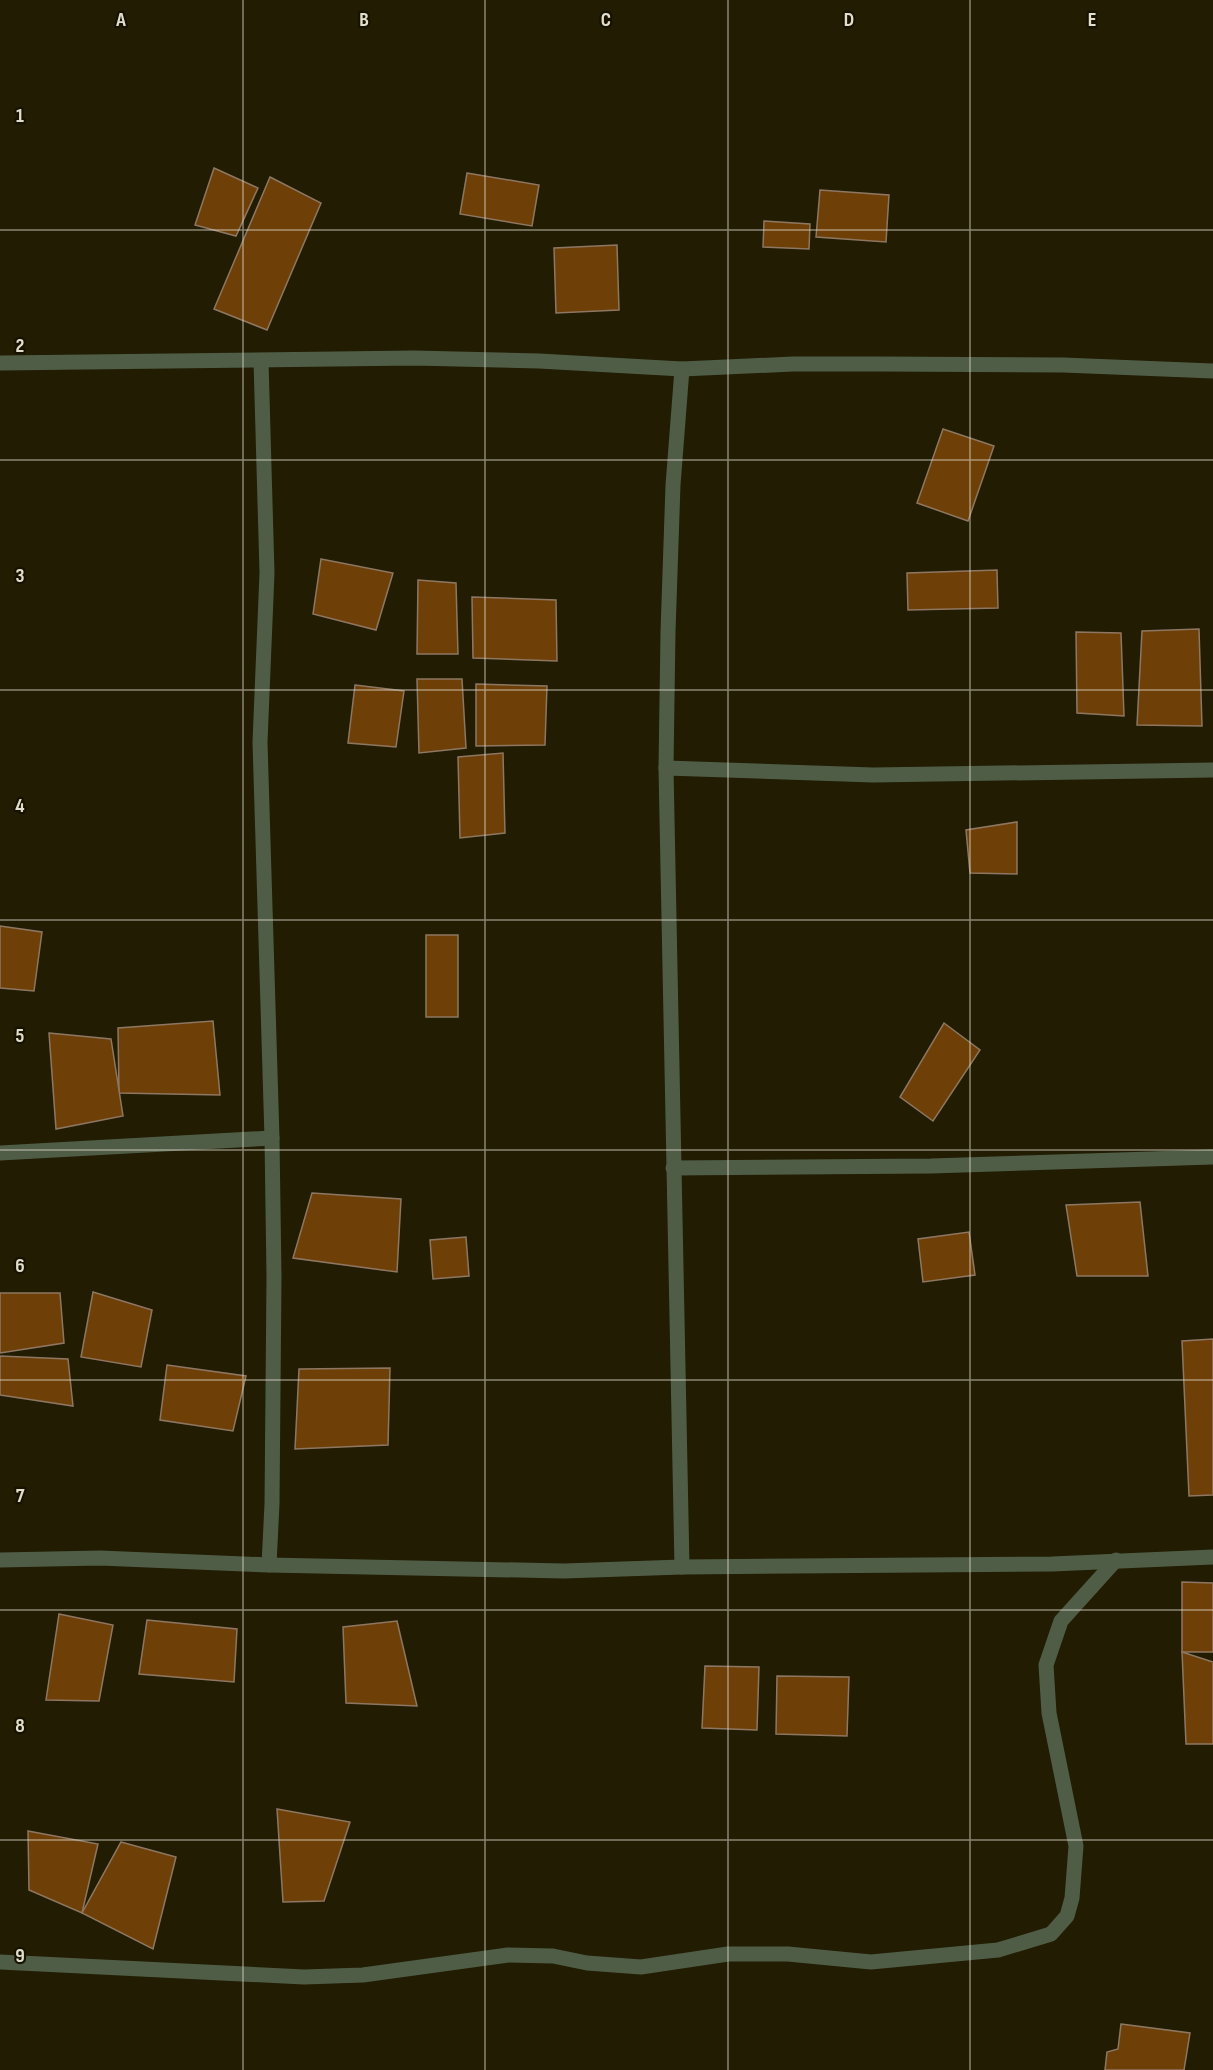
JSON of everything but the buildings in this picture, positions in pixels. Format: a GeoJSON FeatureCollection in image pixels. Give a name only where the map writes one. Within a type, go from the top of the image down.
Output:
{"type":"FeatureCollection","features":[{"type":"Feature","properties":{"kind":"street"},"geometry":{"type":"LineString","coordinates":[[0,363],[414,357],[682,369],[793,364],[889,364],[1064,365],[1213,371]]}},
{"type":"Feature","properties":{"kind":"street"},"geometry":{"type":"LineString","coordinates":[[261,361],[267,573],[260,742],[272,1138],[274,1289],[272,1504],[269,1565]]}},
{"type":"Feature","properties":{"kind":"street"},"geometry":{"type":"LineString","coordinates":[[682,369],[673,485],[666,768],[682,1567]]}},
{"type":"Feature","properties":{"kind":"street"},"geometry":{"type":"LineString","coordinates":[[666,768],[873,775],[1213,770]]}},
{"type":"Feature","properties":{"kind":"street"},"geometry":{"type":"LineString","coordinates":[[0,1153],[272,1138]]}},
{"type":"Feature","properties":{"kind":"street"},"geometry":{"type":"LineString","coordinates":[[673,1168],[931,1166],[1213,1157]]}},
{"type":"Feature","properties":{"kind":"street"},"geometry":{"type":"LineString","coordinates":[[0,1560],[100,1558],[269,1565],[564,1571],[682,1567],[1052,1564],[1213,1557]]}},
{"type":"Feature","properties":{"kind":"street"},"geometry":{"type":"LineString","coordinates":[[0,1962],[304,1977],[363,1975],[508,1955],[553,1956],[587,1963],[640,1967],[728,1954],[788,1954],[871,1962],[998,1950],[1051,1934],[1067,1916],[1072,1898],[1076,1846],[1049,1713],[1046,1665],[1061,1621],[1116,1560]]}}]}
